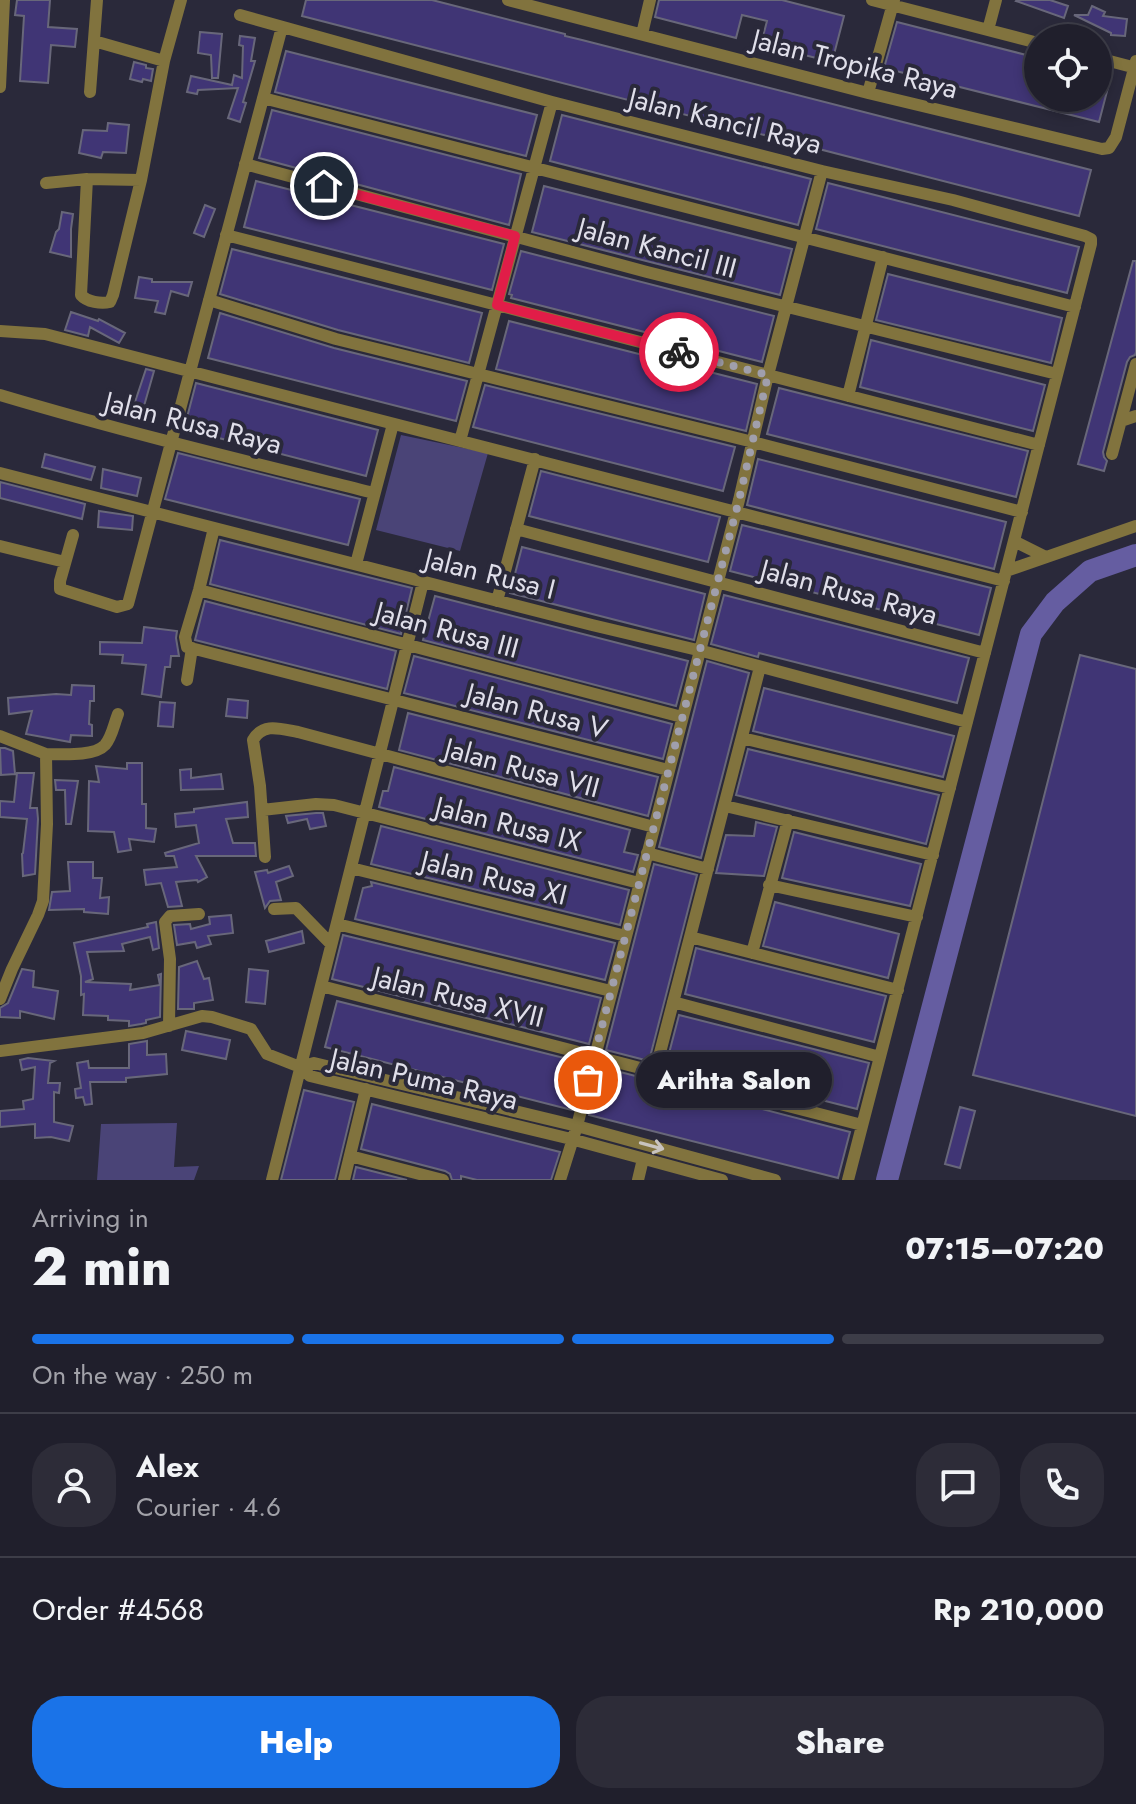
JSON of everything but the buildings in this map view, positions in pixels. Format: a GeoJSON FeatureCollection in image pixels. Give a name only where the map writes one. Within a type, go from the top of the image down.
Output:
{"type":"FeatureCollection","features":[{"type":"Feature","properties":{"kind":"street"},"geometry":{"type":"LineString","coordinates":[[0,87],[4,0]]}},
{"type":"Feature","properties":{"kind":"street"},"geometry":{"type":"LineString","coordinates":[[90,92],[97,0]]}},
{"type":"Feature","properties":{"kind":"street"},"geometry":{"type":"LineString","coordinates":[[87,179],[81,295],[85,299],[104,303],[110,302],[113,295],[141,180],[164,61],[181,0]]}},
{"type":"Feature","properties":{"kind":"street","name":"Jalan Tropika Raya"},"geometry":{"type":"LineString","coordinates":[[508,0],[868,93],[1105,149],[1116,137],[1135,65]]}},
{"type":"Feature","properties":{"kind":"street"},"geometry":{"type":"LineString","coordinates":[[642,34],[650,0]]}},
{"type":"Feature","properties":{"kind":"street"},"geometry":{"type":"LineString","coordinates":[[872,0],[1024,39]]}},
{"type":"Feature","properties":{"kind":"street"},"geometry":{"type":"LineString","coordinates":[[988,30],[996,0]]}},
{"type":"Feature","properties":{"kind":"street"},"geometry":{"type":"LineString","coordinates":[[868,93],[893,3]]}},
{"type":"Feature","properties":{"kind":"street","name":"Jalan Kancil Raya"},"geometry":{"type":"LineString","coordinates":[[240,15],[552,102],[822,171],[953,200],[1089,237],[1091,244],[1075,307]]}},
{"type":"Feature","properties":{"kind":"street"},"geometry":{"type":"LineString","coordinates":[[73,535],[59,586],[62,591],[117,607],[127,605],[131,600],[282,27]]}},
{"type":"Feature","properties":{"kind":"street"},"geometry":{"type":"LineString","coordinates":[[94,41],[164,61]]}},
{"type":"Feature","properties":{"kind":"street"},"geometry":{"type":"LineString","coordinates":[[1112,61],[1135,65]]}},
{"type":"Feature","properties":{"kind":"street"},"geometry":{"type":"LineString","coordinates":[[263,98],[1075,307],[848,1180]]}},
{"type":"Feature","properties":{"kind":"street"},"geometry":{"type":"LineString","coordinates":[[460,441],[552,102]]}},
{"type":"Feature","properties":{"kind":"street","name":"Jalan Kancil III"},"geometry":{"type":"LineString","coordinates":[[245,164],[661,275],[1057,374]]}},
{"type":"Feature","properties":{"kind":"street"},"geometry":{"type":"LineString","coordinates":[[560,1180],[577,1126],[822,171]]}},
{"type":"Feature","properties":{"kind":"street"},"geometry":{"type":"LineString","coordinates":[[46,183],[87,179],[141,180]]}},
{"type":"Feature","properties":{"kind":"street"},"geometry":{"type":"LineString","coordinates":[[226,235],[1039,445]]}},
{"type":"Feature","properties":{"kind":"street"},"geometry":{"type":"LineString","coordinates":[[848,396],[883,257]]}},
{"type":"Feature","properties":{"kind":"street"},"geometry":{"type":"LineString","coordinates":[[209,300],[336,339],[1022,512]]}},
{"type":"Feature","properties":{"kind":"street"},"geometry":{"type":"LineString","coordinates":[[0,331],[45,334],[735,512],[1005,576],[1046,557],[1136,526]]}},
{"type":"Feature","properties":{"kind":"street"},"geometry":{"type":"LineString","coordinates":[[1112,454],[1136,364]]}},
{"type":"Feature","properties":{"kind":"street","name":"Jalan Rusa Raya"},"geometry":{"type":"LineString","coordinates":[[0,395],[171,443],[374,493]]}},
{"type":"Feature","properties":{"kind":"street"},"geometry":{"type":"LineString","coordinates":[[1121,421],[1136,416]]}},
{"type":"Feature","properties":{"kind":"street"},"geometry":{"type":"LineString","coordinates":[[356,564],[393,424]]}},
{"type":"Feature","properties":{"kind":"street"},"geometry":{"type":"LineString","coordinates":[[497,601],[535,459]]}},
{"type":"Feature","properties":{"kind":"street","name":"Jalan Rusa I"},"geometry":{"type":"LineString","coordinates":[[0,473],[967,722]]}},
{"type":"Feature","properties":{"kind":"street"},"geometry":{"type":"LineString","coordinates":[[187,680],[192,648],[187,647],[185,637],[214,528]]}},
{"type":"Feature","properties":{"kind":"street","name":"Jalan Rusa Raya"},"geometry":{"type":"LineString","coordinates":[[516,529],[985,653]]}},
{"type":"Feature","properties":{"kind":"street"},"geometry":{"type":"LineString","coordinates":[[1014,541],[1046,557]]}},
{"type":"Feature","properties":{"kind":"street"},"geometry":{"type":"LineString","coordinates":[[0,546],[65,562]]}},
{"type":"Feature","properties":{"kind":"street"},"geometry":{"type":"LineString","coordinates":[[272,1180],[423,582]]}},
{"type":"Feature","properties":{"kind":"street","name":"Jalan Rusa III"},"geometry":{"type":"LineString","coordinates":[[199,590],[682,717]]}},
{"type":"Feature","properties":{"kind":"street","name":"Jalan Rusa V"},"geometry":{"type":"LineString","coordinates":[[192,648],[668,770]]}},
{"type":"Feature","properties":{"kind":"street"},"geometry":{"type":"LineString","coordinates":[[655,1072],[760,667]]}},
{"type":"Feature","properties":{"kind":"street"},"geometry":{"type":"LineString","coordinates":[[0,736],[46,754],[90,753],[105,745],[118,714]]}},
{"type":"Feature","properties":{"kind":"street","name":"Jalan Rusa VII"},"geometry":{"type":"LineString","coordinates":[[262,810],[253,740],[256,734],[271,727],[654,827]]}},
{"type":"Feature","properties":{"kind":"street"},"geometry":{"type":"LineString","coordinates":[[742,738],[950,788]]}},
{"type":"Feature","properties":{"kind":"street"},"geometry":{"type":"LineString","coordinates":[[0,999],[43,901],[47,824],[46,754]]}},
{"type":"Feature","properties":{"kind":"street","name":"Jalan Rusa IX"},"geometry":{"type":"LineString","coordinates":[[262,810],[324,804],[639,883]]}},
{"type":"Feature","properties":{"kind":"street"},"geometry":{"type":"LineString","coordinates":[[725,806],[933,855]]}},
{"type":"Feature","properties":{"kind":"street"},"geometry":{"type":"LineString","coordinates":[[262,810],[265,857]]}},
{"type":"Feature","properties":{"kind":"street"},"geometry":{"type":"LineString","coordinates":[[752,953],[788,820]]}},
{"type":"Feature","properties":{"kind":"street"},"geometry":{"type":"LineString","coordinates":[[647,853],[708,869]]}},
{"type":"Feature","properties":{"kind":"street","name":"Jalan Rusa XI"},"geometry":{"type":"LineString","coordinates":[[351,868],[626,936]]}},
{"type":"Feature","properties":{"kind":"street"},"geometry":{"type":"LineString","coordinates":[[769,885],[917,917]]}},
{"type":"Feature","properties":{"kind":"street"},"geometry":{"type":"LineString","coordinates":[[274,909],[296,908],[331,944]]}},
{"type":"Feature","properties":{"kind":"street"},"geometry":{"type":"LineString","coordinates":[[169,1026],[170,972],[165,922],[170,916],[199,914]]}},
{"type":"Feature","properties":{"kind":"street"},"geometry":{"type":"LineString","coordinates":[[337,924],[611,991]]}},
{"type":"Feature","properties":{"kind":"street"},"geometry":{"type":"LineString","coordinates":[[690,937],[898,990]]}},
{"type":"Feature","properties":{"kind":"street","name":"Jalan Rusa XVII"},"geometry":{"type":"LineString","coordinates":[[321,986],[862,1125]]}},
{"type":"Feature","properties":{"kind":"street"},"geometry":{"type":"LineString","coordinates":[[673,1002],[880,1057]]}},
{"type":"Feature","properties":{"kind":"street"},"geometry":{"type":"LineString","coordinates":[[0,1051],[143,1033],[202,1016],[251,1029],[267,1054],[300,1067]]}},
{"type":"Feature","properties":{"kind":"street","name":"Jalan Puma Raya"},"geometry":{"type":"LineString","coordinates":[[300,1067],[314,1063],[577,1126],[775,1180]]}},
{"type":"Feature","properties":{"kind":"street","name":"Jalan Puma Raya"},"geometry":{"type":"LineString","coordinates":[[300,1067],[310,1076],[571,1139],[705,1178],[722,1180]]}},
{"type":"Feature","properties":{"kind":"street"},"geometry":{"type":"LineString","coordinates":[[344,1180],[366,1089]]}},
{"type":"Feature","properties":{"kind":"street"},"geometry":{"type":"LineString","coordinates":[[350,1156],[443,1180]]}},
{"type":"Feature","properties":{"kind":"street"},"geometry":{"type":"LineString","coordinates":[[638,1180],[643,1159]]}},
{"type":"Feature","properties":{"kind":"shaded area"},"geometry":{"type":"Polygon","coordinates":[[[401,435],[488,453],[460,551],[376,530],[401,435]]]}},
{"type":"Feature","properties":{"kind":"shaded area"},"geometry":{"type":"Polygon","coordinates":[[[177,1123],[174,1167],[199,1166],[194,1180],[97,1180],[101,1124],[177,1123]]]}},
{"type":"Feature","properties":{"kind":"waterway"},"geometry":{"type":"LineString","coordinates":[[887,1180],[1031,634],[1055,602],[1090,571],[1136,555]]}},
{"type":"Feature","properties":{"kind":"way so far"},"geometry":{"type":"LineString","coordinates":[[588,1080],[739,500],[768,375],[679,352]]}},
{"type":"Feature","properties":{"kind":"place","name":"Arihta Salon"},"geometry":{"type":"Point","coordinates":[588,1080]}},
{"type":"Feature","properties":{"kind":"route"},"geometry":{"type":"LineString","coordinates":[[324,186],[515,236],[497,305],[679,352]]}}]}
